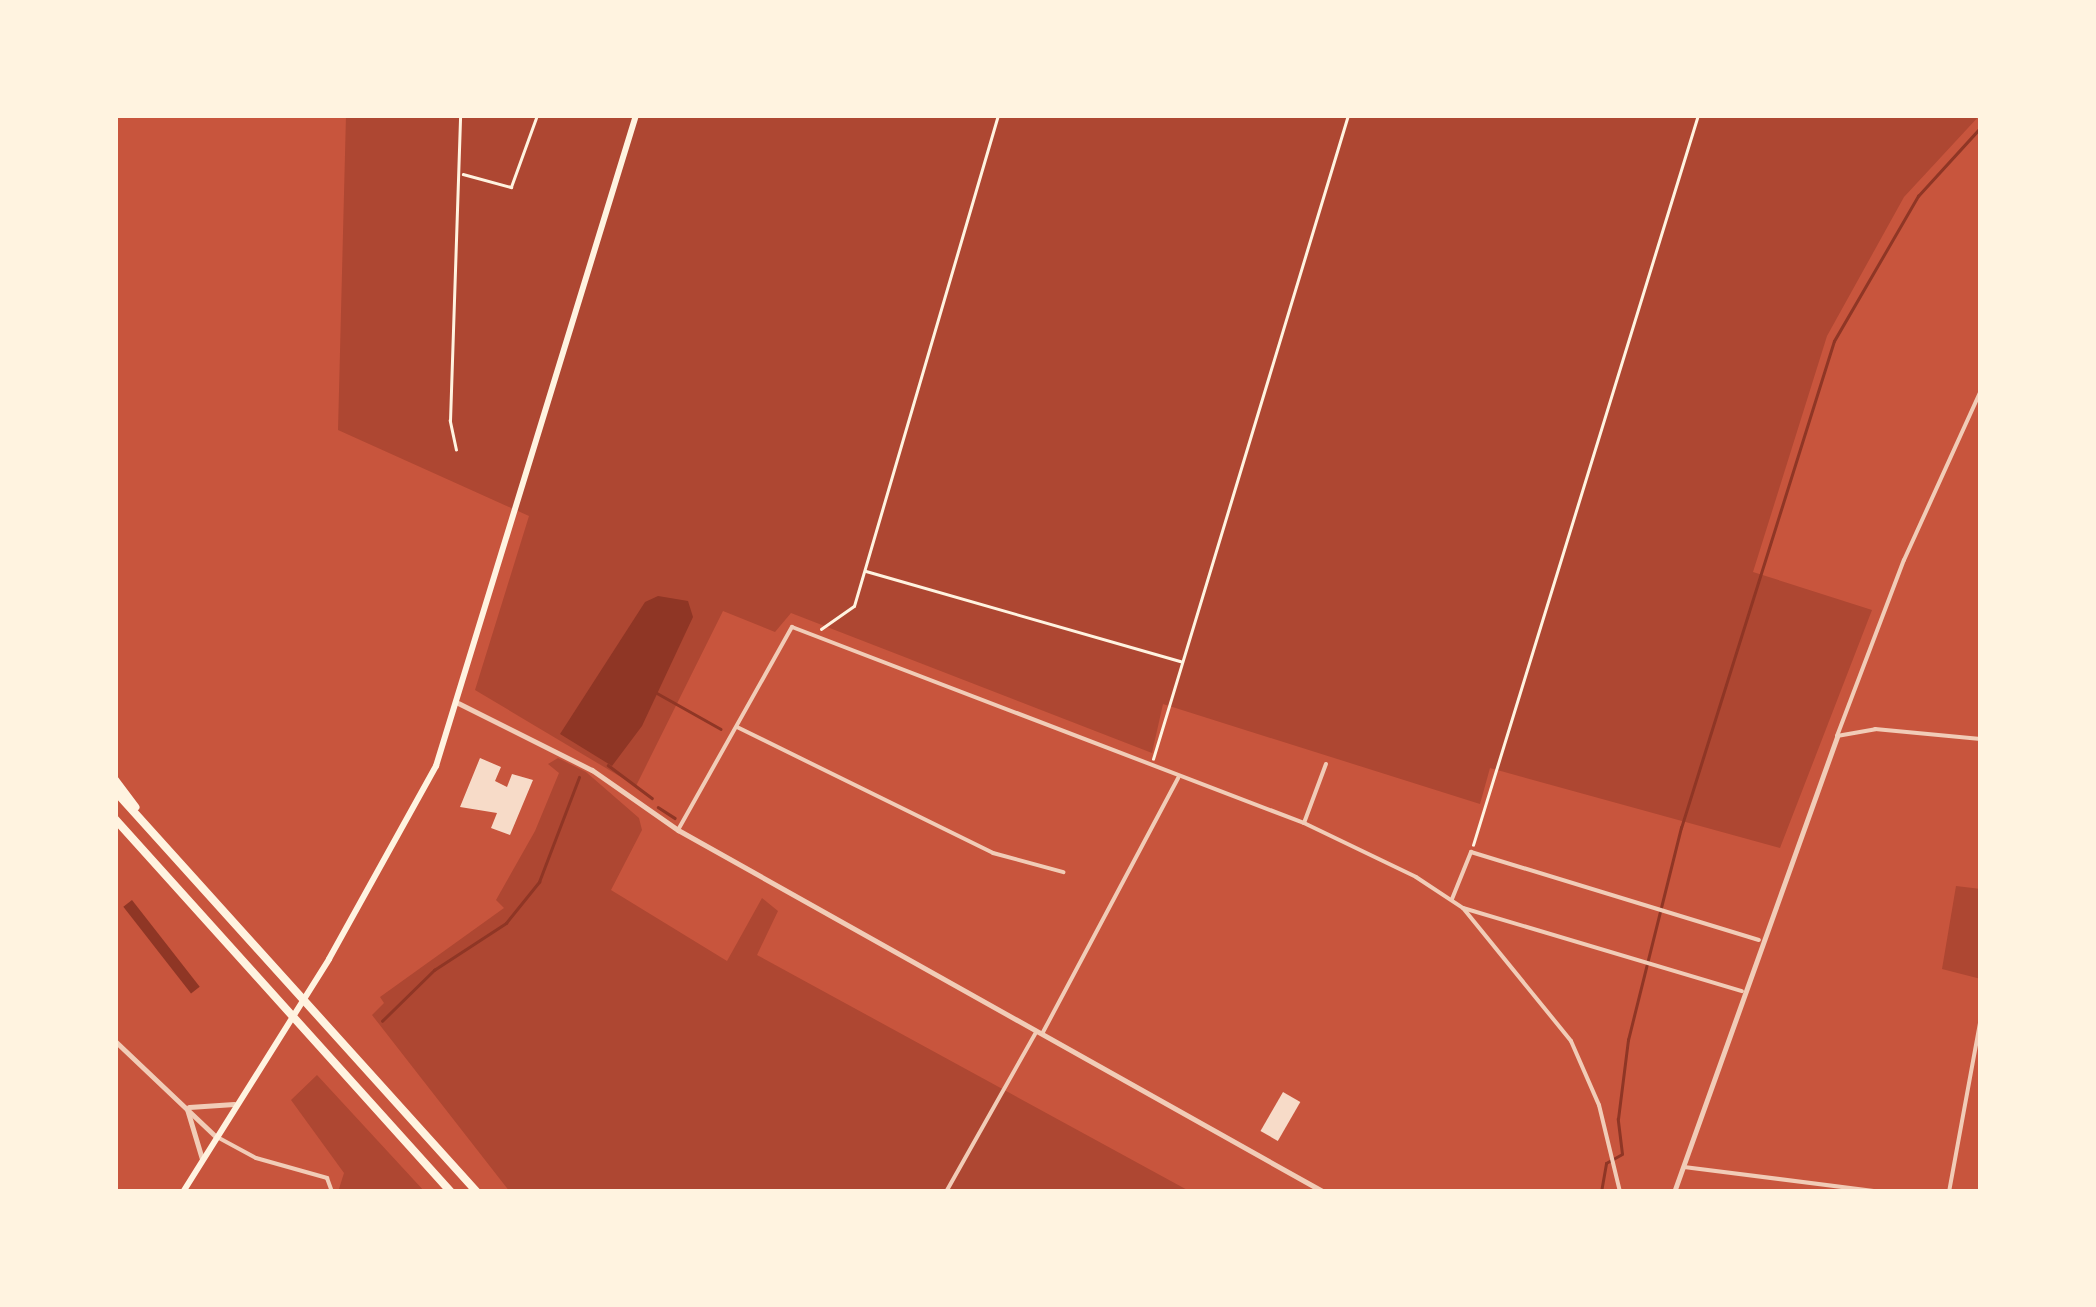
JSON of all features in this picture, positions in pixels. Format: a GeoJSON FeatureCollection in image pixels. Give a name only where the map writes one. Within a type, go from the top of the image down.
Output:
{"type":"FeatureCollection","features":[{"type":"Feature","properties":{"kind":"highway"},"geometry":{"type":"LineString","coordinates":[[115,780],[158,839]]}},
{"type":"Feature","properties":{"kind":"highway"},"geometry":{"type":"LineString","coordinates":[[115,791],[478,1192]]}},
{"type":"Feature","properties":{"kind":"highway"},"geometry":{"type":"LineString","coordinates":[[115,821],[451,1192]]}},
{"type":"Feature","properties":{"kind":"main road"},"geometry":{"type":"LineString","coordinates":[[183,1192],[410,820],[458,704],[636,115]]}},
{"type":"Feature","properties":{"kind":"street"},"geometry":{"type":"LineString","coordinates":[[1674,1192],[1759,940],[1836,736],[1904,560],[1981,390]]}},
{"type":"Feature","properties":{"kind":"street"},"geometry":{"type":"LineString","coordinates":[[678,830],[792,627],[814,633],[1178,778],[1304,823],[1452,900],[1463,908],[1571,1040],[1614,1154],[1620,1192]]}},
{"type":"Feature","properties":{"kind":"street"},"geometry":{"type":"LineString","coordinates":[[458,704],[592,770],[678,830],[1324,1192]]}},
{"type":"Feature","properties":{"kind":"street"},"geometry":{"type":"LineString","coordinates":[[738,727],[993,852],[1064,872]]}},
{"type":"Feature","properties":{"kind":"street"},"geometry":{"type":"LineString","coordinates":[[1836,736],[1876,728],[1981,738]]}},
{"type":"Feature","properties":{"kind":"street"},"geometry":{"type":"LineString","coordinates":[[1304,823],[1326,764]]}},
{"type":"Feature","properties":{"kind":"street"},"geometry":{"type":"LineString","coordinates":[[946,1192],[1039,1033],[1178,778]]}},
{"type":"Feature","properties":{"kind":"street"},"geometry":{"type":"LineString","coordinates":[[1452,900],[1470,852],[1759,940]]}},
{"type":"Feature","properties":{"kind":"street"},"geometry":{"type":"LineString","coordinates":[[1463,908],[1742,991]]}},
{"type":"Feature","properties":{"kind":"street"},"geometry":{"type":"LineString","coordinates":[[1949,1192],[1981,1018]]}},
{"type":"Feature","properties":{"kind":"street"},"geometry":{"type":"LineString","coordinates":[[115,1041],[215,1136],[256,1158],[328,1178],[332,1192]]}},
{"type":"Feature","properties":{"kind":"street"},"geometry":{"type":"LineString","coordinates":[[186,1107],[234,1104]]}},
{"type":"Feature","properties":{"kind":"street"},"geometry":{"type":"LineString","coordinates":[[186,1107],[202,1159]]}},
{"type":"Feature","properties":{"kind":"street"},"geometry":{"type":"LineString","coordinates":[[1682,1167],[1883,1192]]}},
{"type":"Feature","properties":{"kind":"path"},"geometry":{"type":"LineString","coordinates":[[456,450],[450,421],[460,115]]}},
{"type":"Feature","properties":{"kind":"path"},"geometry":{"type":"LineString","coordinates":[[461,174],[511,187],[537,115]]}},
{"type":"Feature","properties":{"kind":"path"},"geometry":{"type":"LineString","coordinates":[[814,633],[847,615],[864,571],[998,115]]}},
{"type":"Feature","properties":{"kind":"path"},"geometry":{"type":"LineString","coordinates":[[1151,766],[1348,115]]}},
{"type":"Feature","properties":{"kind":"path"},"geometry":{"type":"LineString","coordinates":[[1470,852],[1698,115]]}},
{"type":"Feature","properties":{"kind":"path"},"geometry":{"type":"LineString","coordinates":[[864,571],[1180,661]]}},
{"type":"Feature","properties":{"kind":"shaded area"},"geometry":{"type":"Polygon","coordinates":[[[346,115],[1980,115],[1904,197],[1827,336],[1753,572],[1872,610],[1780,848],[1490,768],[1480,804],[1163,704],[1152,753],[791,613],[775,632],[723,611],[636,786],[475,690],[529,516],[338,430],[346,115]]]}},
{"type":"Feature","properties":{"kind":"shaded area"},"geometry":{"type":"Polygon","coordinates":[[[658,596],[688,601],[693,617],[642,726],[612,766],[560,734],[645,602],[658,596]]]}},
{"type":"Feature","properties":{"kind":"shaded area"},"geometry":{"type":"Polygon","coordinates":[[[558,758],[586,772],[639,818],[642,830],[611,890],[727,961],[762,898],[778,911],[757,955],[1191,1192],[510,1192],[372,1015],[384,1003],[380,997],[504,908],[496,900],[535,831],[559,773],[548,764],[558,758]]]}},
{"type":"Feature","properties":{"kind":"shaded area"},"geometry":{"type":"Polygon","coordinates":[[[1956,886],[1981,889],[1981,979],[1942,969],[1956,886]]]}},
{"type":"Feature","properties":{"kind":"shaded area"},"geometry":{"type":"Polygon","coordinates":[[[132,900],[200,987],[191,993],[123,907],[132,900]]]}},
{"type":"Feature","properties":{"kind":"shaded area"},"geometry":{"type":"Polygon","coordinates":[[[317,1075],[425,1192],[338,1192],[344,1173],[291,1100],[317,1075]]]}},
{"type":"Feature","properties":{"kind":"building"},"geometry":{"type":"Polygon","coordinates":[[[480,758],[501,767],[495,781],[507,787],[512,774],[533,780],[510,835],[491,828],[497,813],[460,807],[480,758]]]}},
{"type":"Feature","properties":{"kind":"building"},"geometry":{"type":"Polygon","coordinates":[[[1283,1092],[1300,1102],[1278,1141],[1260,1131],[1283,1092]]]}},
{"type":"Feature","properties":{"kind":"waterway"},"geometry":{"type":"LineString","coordinates":[[1601,1192],[1606,1163],[1622,1154],[1618,1119],[1628,1040],[1681,828],[1834,341],[1918,196],[1981,127]]}},
{"type":"Feature","properties":{"kind":"waterway"},"geometry":{"type":"LineString","coordinates":[[657,693],[721,729]]}},
{"type":"Feature","properties":{"kind":"waterway"},"geometry":{"type":"LineString","coordinates":[[608,765],[652,798]]}},
{"type":"Feature","properties":{"kind":"waterway"},"geometry":{"type":"LineString","coordinates":[[382,1021],[434,970],[506,923],[539,882],[579,777]]}},
{"type":"Feature","properties":{"kind":"waterway"},"geometry":{"type":"LineString","coordinates":[[658,807],[675,818]]}}]}
